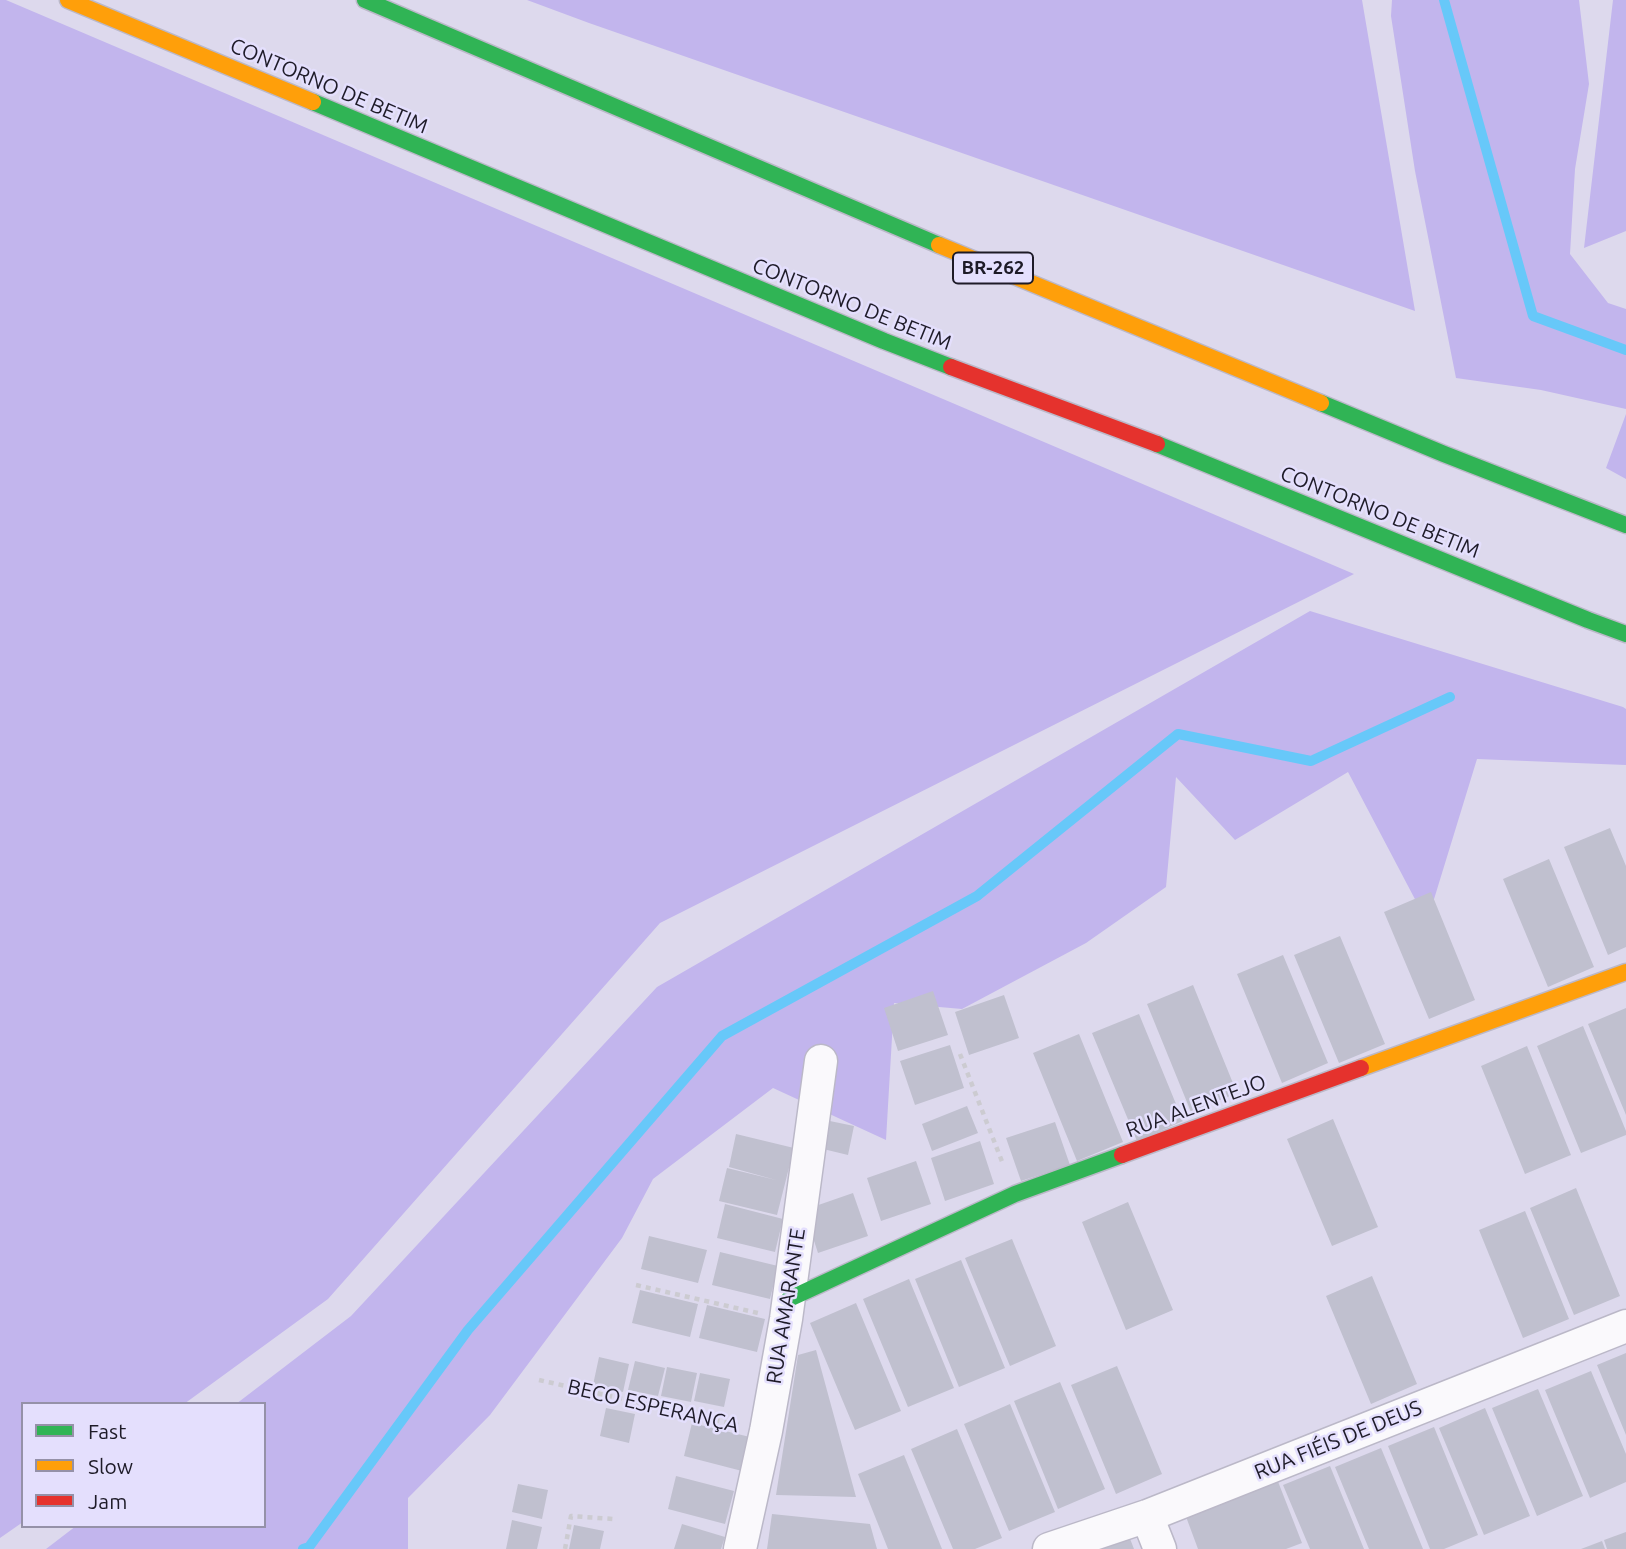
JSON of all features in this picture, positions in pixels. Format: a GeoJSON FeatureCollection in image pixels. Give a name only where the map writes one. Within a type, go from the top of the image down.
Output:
{"type":"FeatureCollection","features":[{"type":"Feature","properties":{"kind":"main road","name":"CONTORNO DE BETIM"},"geometry":{"type":"LineString","coordinates":[[68,0],[884,341],[1161,446],[1626,634]]}},
{"type":"Feature","properties":{"kind":"main road","name":"BR-262"},"geometry":{"type":"LineString","coordinates":[[365,0],[931,242],[1444,454],[1626,525]]}},
{"type":"Feature","properties":{"kind":"main road","name":"RUA ALENTEJO"},"geometry":{"type":"LineString","coordinates":[[788,1309],[1015,1194],[1626,972]]}},
{"type":"Feature","properties":{"kind":"street","name":"RUA AMARANTE"},"geometry":{"type":"LineString","coordinates":[[740,1549],[766,1431],[788,1309],[821,1061]]}},
{"type":"Feature","properties":{"kind":"street","name":"RUA FIÉIS DE DEUS"},"geometry":{"type":"LineString","coordinates":[[1049,1549],[1147,1516],[1626,1326]]}},
{"type":"Feature","properties":{"kind":"street"},"geometry":{"type":"LineString","coordinates":[[1147,1516],[1160,1549]]}},
{"type":"Feature","properties":{"kind":"path"},"geometry":{"type":"LineString","coordinates":[[960,1054],[1015,1194]]}},
{"type":"Feature","properties":{"kind":"path"},"geometry":{"type":"LineString","coordinates":[[636,1285],[788,1309]]}},
{"type":"Feature","properties":{"kind":"path","name":"BECO ESPERANÇA"},"geometry":{"type":"LineString","coordinates":[[539,1380],[766,1431]]}},
{"type":"Feature","properties":{"kind":"path"},"geometry":{"type":"LineString","coordinates":[[565,1549],[572,1516],[612,1519]]}},
{"type":"Feature","properties":{"kind":"shaded area"},"geometry":{"type":"Polygon","coordinates":[[[0,0],[6,0],[1354,574],[660,923],[328,1299],[187,1402],[21,1402],[21,1523],[0,1538],[0,0]]]}},
{"type":"Feature","properties":{"kind":"shaded area"},"geometry":{"type":"Polygon","coordinates":[[[527,0],[1362,0],[1415,311],[589,23],[527,0]]]}},
{"type":"Feature","properties":{"kind":"shaded area"},"geometry":{"type":"Polygon","coordinates":[[[1392,0],[1579,0],[1589,84],[1575,169],[1570,254],[1608,303],[1626,309],[1626,409],[1541,390],[1456,378],[1415,171],[1391,16],[1392,0]]]}},
{"type":"Feature","properties":{"kind":"shaded area"},"geometry":{"type":"Polygon","coordinates":[[[1613,0],[1626,0],[1626,231],[1584,248],[1613,0]]]}},
{"type":"Feature","properties":{"kind":"shaded area"},"geometry":{"type":"Polygon","coordinates":[[[1626,414],[1626,479],[1606,468],[1626,414]]]}},
{"type":"Feature","properties":{"kind":"shaded area"},"geometry":{"type":"Polygon","coordinates":[[[1310,611],[1626,709],[1626,765],[1477,759],[1427,922],[1348,772],[1235,840],[1176,777],[1166,887],[1086,943],[962,1009],[894,1003],[886,1140],[773,1088],[653,1179],[622,1238],[490,1415],[408,1498],[408,1549],[46,1549],[73,1528],[266,1528],[266,1402],[239,1402],[351,1316],[657,987],[1310,611]]]}},
{"type":"Feature","properties":{"kind":"building"},"geometry":{"type":"Polygon","coordinates":[[[1610,828],[1626,866],[1626,947],[1608,955],[1564,847],[1610,828]]]}},
{"type":"Feature","properties":{"kind":"building"},"geometry":{"type":"Polygon","coordinates":[[[1549,859],[1594,967],[1548,987],[1503,879],[1549,859]]]}},
{"type":"Feature","properties":{"kind":"building"},"geometry":{"type":"Polygon","coordinates":[[[1431,892],[1475,1000],[1429,1019],[1384,912],[1431,892]]]}},
{"type":"Feature","properties":{"kind":"building"},"geometry":{"type":"Polygon","coordinates":[[[1340,936],[1385,1044],[1339,1063],[1294,955],[1340,936]]]}},
{"type":"Feature","properties":{"kind":"building"},"geometry":{"type":"Polygon","coordinates":[[[1283,955],[1328,1063],[1282,1083],[1237,974],[1283,955]]]}},
{"type":"Feature","properties":{"kind":"building"},"geometry":{"type":"Polygon","coordinates":[[[1193,985],[1237,1093],[1191,1112],[1147,1004],[1193,985]]]}},
{"type":"Feature","properties":{"kind":"building"},"geometry":{"type":"Polygon","coordinates":[[[933,991],[948,1035],[898,1051],[884,1008],[933,991]]]}},
{"type":"Feature","properties":{"kind":"building"},"geometry":{"type":"Polygon","coordinates":[[[1004,995],[1019,1038],[969,1055],[955,1012],[1004,995]]]}},
{"type":"Feature","properties":{"kind":"building"},"geometry":{"type":"Polygon","coordinates":[[[1626,1008],[1626,1115],[1588,1024],[1626,1008]]]}},
{"type":"Feature","properties":{"kind":"building"},"geometry":{"type":"Polygon","coordinates":[[[1139,1014],[1183,1121],[1137,1141],[1092,1033],[1139,1014]]]}},
{"type":"Feature","properties":{"kind":"building"},"geometry":{"type":"Polygon","coordinates":[[[1583,1026],[1626,1135],[1581,1153],[1537,1046],[1583,1026]]]}},
{"type":"Feature","properties":{"kind":"building"},"geometry":{"type":"Polygon","coordinates":[[[1079,1034],[1123,1142],[1077,1161],[1033,1053],[1079,1034]]]}},
{"type":"Feature","properties":{"kind":"building"},"geometry":{"type":"Polygon","coordinates":[[[950,1045],[964,1088],[915,1105],[900,1061],[950,1045]]]}},
{"type":"Feature","properties":{"kind":"building"},"geometry":{"type":"Polygon","coordinates":[[[1527,1046],[1571,1155],[1525,1174],[1481,1066],[1527,1046]]]}},
{"type":"Feature","properties":{"kind":"building"},"geometry":{"type":"Polygon","coordinates":[[[967,1106],[978,1133],[932,1151],[922,1124],[967,1106]]]}},
{"type":"Feature","properties":{"kind":"building"},"geometry":{"type":"Polygon","coordinates":[[[1333,1119],[1378,1227],[1332,1246],[1287,1139],[1333,1119]]]}},
{"type":"Feature","properties":{"kind":"building"},"geometry":{"type":"Polygon","coordinates":[[[825,1120],[854,1126],[848,1155],[819,1148],[825,1120]]]}},
{"type":"Feature","properties":{"kind":"building"},"geometry":{"type":"Polygon","coordinates":[[[1055,1122],[1070,1165],[1021,1181],[1006,1138],[1055,1122]]]}},
{"type":"Feature","properties":{"kind":"building"},"geometry":{"type":"Polygon","coordinates":[[[736,1134],[794,1148],[777,1215],[719,1201],[727,1168],[776,1180],[729,1167],[736,1134]]]}},
{"type":"Feature","properties":{"kind":"building"},"geometry":{"type":"Polygon","coordinates":[[[980,1141],[994,1184],[945,1201],[931,1158],[980,1141]]]}},
{"type":"Feature","properties":{"kind":"building"},"geometry":{"type":"Polygon","coordinates":[[[916,1161],[931,1204],[881,1221],[867,1178],[916,1161]]]}},
{"type":"Feature","properties":{"kind":"building"},"geometry":{"type":"Polygon","coordinates":[[[1576,1188],[1620,1296],[1574,1315],[1530,1208],[1576,1188]]]}},
{"type":"Feature","properties":{"kind":"building"},"geometry":{"type":"Polygon","coordinates":[[[853,1193],[868,1236],[818,1253],[804,1210],[853,1193]]]}},
{"type":"Feature","properties":{"kind":"building"},"geometry":{"type":"Polygon","coordinates":[[[1128,1202],[1173,1310],[1126,1330],[1082,1222],[1128,1202]]]}},
{"type":"Feature","properties":{"kind":"building"},"geometry":{"type":"Polygon","coordinates":[[[725,1204],[783,1219],[775,1252],[717,1238],[725,1204]]]}},
{"type":"Feature","properties":{"kind":"building"},"geometry":{"type":"Polygon","coordinates":[[[1525,1211],[1569,1319],[1523,1338],[1479,1230],[1525,1211]]]}},
{"type":"Feature","properties":{"kind":"building"},"geometry":{"type":"Polygon","coordinates":[[[649,1236],[707,1250],[698,1283],[641,1269],[649,1236]]]}},
{"type":"Feature","properties":{"kind":"building"},"geometry":{"type":"Polygon","coordinates":[[[1012,1239],[1056,1346],[1010,1366],[965,1258],[1012,1239]]]}},
{"type":"Feature","properties":{"kind":"building"},"geometry":{"type":"Polygon","coordinates":[[[720,1252],[778,1266],[770,1299],[712,1285],[720,1252]]]}},
{"type":"Feature","properties":{"kind":"building"},"geometry":{"type":"Polygon","coordinates":[[[961,1260],[1005,1368],[959,1387],[915,1279],[961,1260]]]}},
{"type":"Feature","properties":{"kind":"building"},"geometry":{"type":"Polygon","coordinates":[[[1372,1276],[1417,1384],[1371,1404],[1326,1296],[1372,1276]]]}},
{"type":"Feature","properties":{"kind":"building"},"geometry":{"type":"Polygon","coordinates":[[[909,1279],[954,1388],[908,1407],[863,1299],[909,1279]]]}},
{"type":"Feature","properties":{"kind":"building"},"geometry":{"type":"Polygon","coordinates":[[[640,1290],[698,1304],[690,1337],[632,1323],[640,1290]]]}},
{"type":"Feature","properties":{"kind":"building"},"geometry":{"type":"Polygon","coordinates":[[[856,1303],[901,1411],[855,1430],[810,1323],[856,1303]]]}},
{"type":"Feature","properties":{"kind":"building"},"geometry":{"type":"Polygon","coordinates":[[[707,1305],[765,1319],[757,1352],[699,1338],[707,1305]]]}},
{"type":"Feature","properties":{"kind":"building"},"geometry":{"type":"Polygon","coordinates":[[[816,1350],[856,1497],[776,1495],[798,1355],[816,1350]]]}},
{"type":"Feature","properties":{"kind":"building"},"geometry":{"type":"Polygon","coordinates":[[[1626,1353],[1626,1435],[1597,1365],[1626,1353]]]}},
{"type":"Feature","properties":{"kind":"building"},"geometry":{"type":"Polygon","coordinates":[[[599,1357],[629,1364],[623,1392],[593,1385],[599,1357]]]}},
{"type":"Feature","properties":{"kind":"building"},"geometry":{"type":"Polygon","coordinates":[[[635,1361],[665,1368],[658,1396],[628,1390],[635,1361]]]}},
{"type":"Feature","properties":{"kind":"building"},"geometry":{"type":"Polygon","coordinates":[[[1117,1366],[1162,1474],[1116,1494],[1071,1385],[1117,1366]]]}},
{"type":"Feature","properties":{"kind":"building"},"geometry":{"type":"Polygon","coordinates":[[[667,1367],[697,1373],[691,1402],[661,1396],[667,1367]]]}},
{"type":"Feature","properties":{"kind":"building"},"geometry":{"type":"Polygon","coordinates":[[[1591,1371],[1626,1454],[1626,1482],[1590,1498],[1545,1390],[1591,1371]]]}},
{"type":"Feature","properties":{"kind":"building"},"geometry":{"type":"Polygon","coordinates":[[[700,1373],[730,1379],[724,1407],[694,1401],[700,1373]]]}},
{"type":"Feature","properties":{"kind":"building"},"geometry":{"type":"Polygon","coordinates":[[[1060,1382],[1105,1489],[1058,1509],[1014,1401],[1060,1382]]]}},
{"type":"Feature","properties":{"kind":"building"},"geometry":{"type":"Polygon","coordinates":[[[1538,1389],[1583,1496],[1537,1516],[1492,1408],[1538,1389]]]}},
{"type":"Feature","properties":{"kind":"building"},"geometry":{"type":"Polygon","coordinates":[[[1010,1404],[1055,1512],[1009,1531],[964,1424],[1010,1404]]]}},
{"type":"Feature","properties":{"kind":"building"},"geometry":{"type":"Polygon","coordinates":[[[606,1408],[635,1414],[629,1443],[600,1436],[606,1408]]]}},
{"type":"Feature","properties":{"kind":"building"},"geometry":{"type":"Polygon","coordinates":[[[1485,1408],[1530,1516],[1484,1535],[1439,1428],[1485,1408]]]}},
{"type":"Feature","properties":{"kind":"building"},"geometry":{"type":"Polygon","coordinates":[[[692,1423],[750,1437],[742,1471],[684,1456],[692,1423]]]}},
{"type":"Feature","properties":{"kind":"building"},"geometry":{"type":"Polygon","coordinates":[[[1434,1427],[1478,1535],[1444,1549],[1430,1549],[1388,1446],[1434,1427]]]}},
{"type":"Feature","properties":{"kind":"building"},"geometry":{"type":"Polygon","coordinates":[[[957,1429],[1002,1538],[975,1549],[953,1549],[911,1449],[957,1429]]]}},
{"type":"Feature","properties":{"kind":"building"},"geometry":{"type":"Polygon","coordinates":[[[1381,1448],[1423,1549],[1369,1549],[1335,1467],[1381,1448]]]}},
{"type":"Feature","properties":{"kind":"building"},"geometry":{"type":"Polygon","coordinates":[[[904,1455],[942,1549],[888,1549],[858,1474],[904,1455]]]}},
{"type":"Feature","properties":{"kind":"building"},"geometry":{"type":"Polygon","coordinates":[[[1330,1466],[1364,1549],[1310,1549],[1283,1485],[1330,1466]]]}},
{"type":"Feature","properties":{"kind":"building"},"geometry":{"type":"Polygon","coordinates":[[[676,1476],[734,1491],[725,1524],[668,1509],[676,1476]]]}},
{"type":"Feature","properties":{"kind":"building"},"geometry":{"type":"Polygon","coordinates":[[[1277,1479],[1302,1543],[1286,1549],[1198,1549],[1185,1514],[1277,1479]]]}},
{"type":"Feature","properties":{"kind":"building"},"geometry":{"type":"Polygon","coordinates":[[[518,1484],[548,1490],[542,1519],[512,1512],[518,1484]]]}},
{"type":"Feature","properties":{"kind":"building"},"geometry":{"type":"Polygon","coordinates":[[[772,1514],[870,1524],[877,1549],[767,1549],[772,1514]]]}},
{"type":"Feature","properties":{"kind":"building"},"geometry":{"type":"Polygon","coordinates":[[[512,1520],[542,1527],[537,1549],[506,1549],[512,1520]]]}},
{"type":"Feature","properties":{"kind":"building"},"geometry":{"type":"Polygon","coordinates":[[[682,1524],[725,1537],[721,1549],[674,1549],[682,1524]]]}},
{"type":"Feature","properties":{"kind":"building"},"geometry":{"type":"Polygon","coordinates":[[[574,1525],[604,1531],[600,1549],[569,1549],[574,1525]]]}},
{"type":"Feature","properties":{"kind":"building"},"geometry":{"type":"Polygon","coordinates":[[[1626,1532],[1626,1549],[1607,1549],[1604,1540],[1626,1532]]]}},
{"type":"Feature","properties":{"kind":"building"},"geometry":{"type":"Polygon","coordinates":[[[1129,1536],[1134,1549],[1096,1549],[1129,1536]]]}},
{"type":"Feature","properties":{"kind":"building"},"geometry":{"type":"Polygon","coordinates":[[[1602,1541],[1605,1549],[1581,1549],[1602,1541]]]}},
{"type":"Feature","properties":{"kind":"waterway"},"geometry":{"type":"LineString","coordinates":[[1444,0],[1533,316],[1626,350]]}},
{"type":"Feature","properties":{"kind":"waterway"},"geometry":{"type":"LineString","coordinates":[[303,1549],[309,1547],[468,1330],[722,1036],[977,896],[1178,734],[1311,761],[1450,697]]}},
{"type":"Feature","properties":{"kind":"traffic: fast"},"geometry":{"type":"LineString","coordinates":[[365,0],[939,245]]}},
{"type":"Feature","properties":{"kind":"traffic: fast"},"geometry":{"type":"LineString","coordinates":[[313,102],[951,367]]}},
{"type":"Feature","properties":{"kind":"traffic: fast"},"geometry":{"type":"LineString","coordinates":[[1321,403],[1626,525]]}},
{"type":"Feature","properties":{"kind":"traffic: fast"},"geometry":{"type":"LineString","coordinates":[[1157,444],[1626,634]]}},
{"type":"Feature","properties":{"kind":"traffic: fast"},"geometry":{"type":"LineString","coordinates":[[789,1299],[1015,1194],[1122,1155]]}},
{"type":"Feature","properties":{"kind":"traffic: slow"},"geometry":{"type":"LineString","coordinates":[[68,0],[313,102]]}},
{"type":"Feature","properties":{"kind":"traffic: slow"},"geometry":{"type":"LineString","coordinates":[[939,245],[1321,403]]}},
{"type":"Feature","properties":{"kind":"traffic: slow"},"geometry":{"type":"LineString","coordinates":[[1361,1068],[1626,972]]}},
{"type":"Feature","properties":{"kind":"traffic: jam"},"geometry":{"type":"LineString","coordinates":[[951,367],[1157,444]]}},
{"type":"Feature","properties":{"kind":"traffic: jam"},"geometry":{"type":"LineString","coordinates":[[1122,1155],[1361,1068]]}}]}
